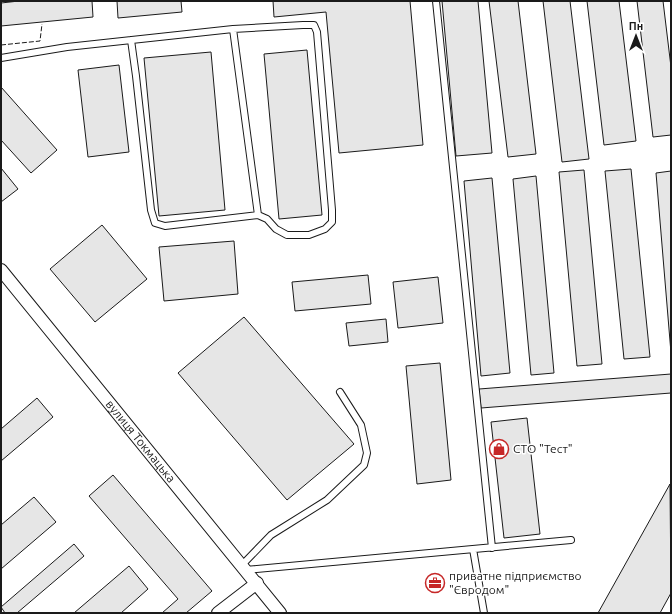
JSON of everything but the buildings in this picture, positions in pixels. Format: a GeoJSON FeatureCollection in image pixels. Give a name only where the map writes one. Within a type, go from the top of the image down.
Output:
{"type":"FeatureCollection","features":[{"type":"Feature","properties":{"kind":"street","name":"вулиця Токмацька"},"geometry":{"type":"LineString","coordinates":[[1,270],[280,613]]}},
{"type":"Feature","properties":{"kind":"street"},"geometry":{"type":"LineString","coordinates":[[218,613],[257,584]]}},
{"type":"Feature","properties":{"kind":"lane"},"geometry":{"type":"LineString","coordinates":[[436,1],[492,548]]}},
{"type":"Feature","properties":{"kind":"lane"},"geometry":{"type":"LineString","coordinates":[[1,58],[67,47],[131,40],[233,29],[314,25],[317,32],[332,222],[324,229],[309,235],[287,235],[276,229],[268,219],[258,215],[165,226],[155,223],[151,210],[131,40]]}},
{"type":"Feature","properties":{"kind":"lane"},"geometry":{"type":"LineString","coordinates":[[233,29],[258,215]]}},
{"type":"Feature","properties":{"kind":"lane"},"geometry":{"type":"LineString","coordinates":[[244,568],[271,535],[327,500],[364,465],[367,453],[361,425],[340,392]]}},
{"type":"Feature","properties":{"kind":"lane"},"geometry":{"type":"LineString","coordinates":[[244,568],[492,548],[571,540]]}},
{"type":"Feature","properties":{"kind":"lane"},"geometry":{"type":"LineString","coordinates":[[473,549],[484,613]]}},
{"type":"Feature","properties":{"kind":"fence"},"geometry":{"type":"LineString","coordinates":[[1,45],[40,41],[42,24]]}},
{"type":"Feature","properties":{"kind":"place","name":"СТО \"Тест\""},"geometry":{"type":"Point","coordinates":[499,449]}},
{"type":"Feature","properties":{"kind":"place","name":"приватне підприємство \"Євродом\""},"geometry":{"type":"Point","coordinates":[435,583]}}]}
